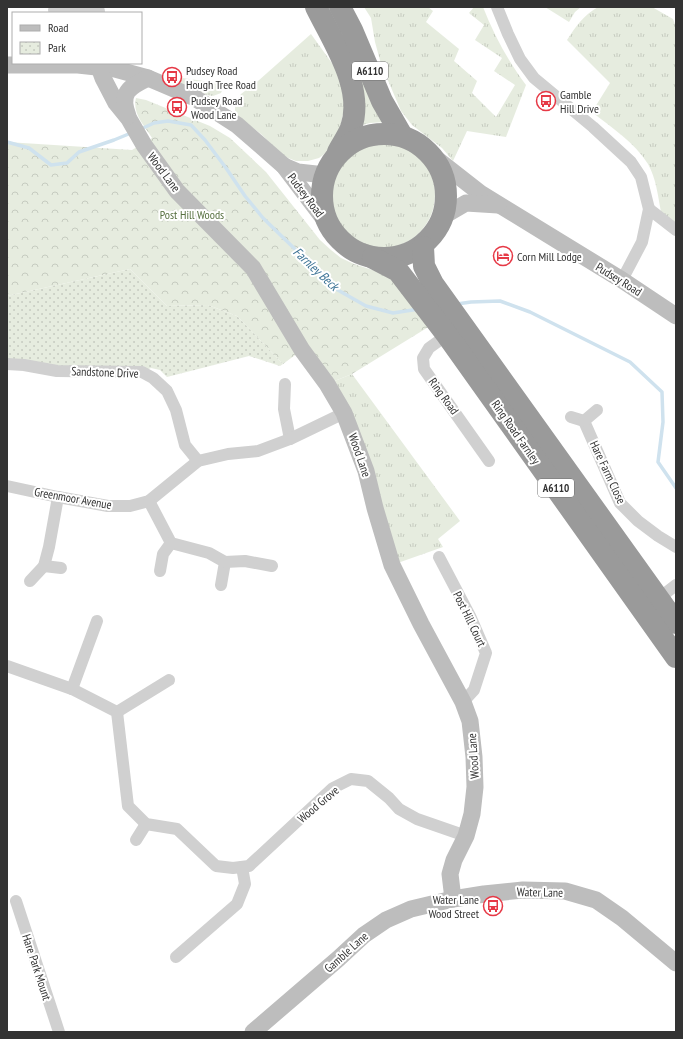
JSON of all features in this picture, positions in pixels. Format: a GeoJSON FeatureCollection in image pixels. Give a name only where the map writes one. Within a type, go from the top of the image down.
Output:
{"type":"FeatureCollection","features":[{"type":"Feature","properties":{"kind":"highway","name":"A6110"},"geometry":{"type":"LineString","coordinates":[[316,7],[350,78],[355,102],[351,127],[330,167],[321,197],[328,224],[350,250],[373,258],[402,258],[423,248],[438,227],[445,207],[446,178],[434,157],[401,134],[382,101],[352,30],[340,7]]}},
{"type":"Feature","properties":{"kind":"highway"},"geometry":{"type":"LineString","coordinates":[[330,167],[361,137],[378,133],[401,134]]}},
{"type":"Feature","properties":{"kind":"highway","name":"Ring Road Farnley"},"geometry":{"type":"LineString","coordinates":[[423,248],[424,266],[446,324]]}},
{"type":"Feature","properties":{"kind":"highway","name":"Ring Road Farnley"},"geometry":{"type":"LineString","coordinates":[[373,258],[398,271],[411,288],[446,324],[473,355],[676,623]]}},
{"type":"Feature","properties":{"kind":"highway","name":"Ring Road Farnley"},"geometry":{"type":"LineString","coordinates":[[473,355],[676,657]]}},
{"type":"Feature","properties":{"kind":"street"},"geometry":{"type":"LineString","coordinates":[[497,7],[520,59],[534,78],[593,127],[631,162],[641,177],[649,210],[642,242],[622,280]]}},
{"type":"Feature","properties":{"kind":"street"},"geometry":{"type":"LineString","coordinates":[[54,10],[99,10]]}},
{"type":"Feature","properties":{"kind":"street","name":"Pudsey Road"},"geometry":{"type":"LineString","coordinates":[[7,65],[99,65],[148,78],[196,98],[237,125],[284,166],[328,224]]}},
{"type":"Feature","properties":{"kind":"street","name":"Wood Lane"},"geometry":{"type":"LineString","coordinates":[[99,65],[103,78],[116,103],[129,118],[144,145],[177,191],[253,268],[302,350],[327,384],[344,413],[366,471],[392,565],[421,624],[463,702],[470,721],[474,757],[475,787],[472,814],[466,836],[454,860],[450,874],[453,899]]}},
{"type":"Feature","properties":{"kind":"street"},"geometry":{"type":"LineString","coordinates":[[129,118],[124,108],[125,95],[128,89],[148,78]]}},
{"type":"Feature","properties":{"kind":"street","name":"Pudsey Road"},"geometry":{"type":"LineString","coordinates":[[434,157],[480,193],[622,280],[676,316]]}},
{"type":"Feature","properties":{"kind":"street","name":"Pudsey Road"},"geometry":{"type":"LineString","coordinates":[[284,166],[298,172],[330,167]]}},
{"type":"Feature","properties":{"kind":"street","name":"Pudsey Road"},"geometry":{"type":"LineString","coordinates":[[442,217],[466,203],[500,206]]}},
{"type":"Feature","properties":{"kind":"street"},"geometry":{"type":"LineString","coordinates":[[649,210],[676,230]]}},
{"type":"Feature","properties":{"kind":"street","name":"Ring Road"},"geometry":{"type":"LineString","coordinates":[[446,324],[423,358],[424,369],[489,461]]}},
{"type":"Feature","properties":{"kind":"street","name":"Sandstone Drive"},"geometry":{"type":"LineString","coordinates":[[7,364],[24,365],[57,371],[142,372],[153,378],[167,391],[176,410],[185,445],[198,461]]}},
{"type":"Feature","properties":{"kind":"street"},"geometry":{"type":"LineString","coordinates":[[285,384],[284,409],[290,439]]}},
{"type":"Feature","properties":{"kind":"street"},"geometry":{"type":"LineString","coordinates":[[571,417],[584,421],[597,410]]}},
{"type":"Feature","properties":{"kind":"street","name":"Greenmoor Avenue"},"geometry":{"type":"LineString","coordinates":[[7,486],[108,506],[130,506],[149,501],[198,461],[228,454],[258,451],[290,439],[344,413]]}},
{"type":"Feature","properties":{"kind":"street","name":"Hare Farm Close"},"geometry":{"type":"LineString","coordinates":[[584,421],[620,503],[638,521],[676,547]]}},
{"type":"Feature","properties":{"kind":"street"},"geometry":{"type":"LineString","coordinates":[[30,581],[44,566],[58,497]]}},
{"type":"Feature","properties":{"kind":"street"},"geometry":{"type":"LineString","coordinates":[[149,501],[171,543],[210,553],[225,562],[245,561],[272,566]]}},
{"type":"Feature","properties":{"kind":"street"},"geometry":{"type":"LineString","coordinates":[[160,571],[163,554],[171,543]]}},
{"type":"Feature","properties":{"kind":"street","name":"Post Hill Court"},"geometry":{"type":"LineString","coordinates":[[439,557],[470,616],[486,653],[474,690],[463,702]]}},
{"type":"Feature","properties":{"kind":"street"},"geometry":{"type":"LineString","coordinates":[[221,585],[225,562]]}},
{"type":"Feature","properties":{"kind":"street"},"geometry":{"type":"LineString","coordinates":[[44,566],[61,568]]}},
{"type":"Feature","properties":{"kind":"street"},"geometry":{"type":"LineString","coordinates":[[658,599],[676,585]]}},
{"type":"Feature","properties":{"kind":"street"},"geometry":{"type":"LineString","coordinates":[[72,689],[97,621]]}},
{"type":"Feature","properties":{"kind":"street"},"geometry":{"type":"LineString","coordinates":[[7,666],[72,689],[117,712]]}},
{"type":"Feature","properties":{"kind":"street"},"geometry":{"type":"LineString","coordinates":[[117,712],[169,680]]}},
{"type":"Feature","properties":{"kind":"street"},"geometry":{"type":"LineString","coordinates":[[117,712],[128,806],[146,824],[177,829],[216,866],[233,868],[242,867],[245,884],[238,904],[176,956]]}},
{"type":"Feature","properties":{"kind":"street","name":"Wood Grove"},"geometry":{"type":"LineString","coordinates":[[242,867],[249,866],[333,788],[352,779],[368,781],[389,798],[399,809],[417,819],[466,836]]}},
{"type":"Feature","properties":{"kind":"street"},"geometry":{"type":"LineString","coordinates":[[136,840],[146,824]]}},
{"type":"Feature","properties":{"kind":"street","name":"Water Lane"},"geometry":{"type":"LineString","coordinates":[[453,899],[523,890],[565,891],[596,900],[622,918],[676,963]]}},
{"type":"Feature","properties":{"kind":"street","name":"Gamble Lane"},"geometry":{"type":"LineString","coordinates":[[253,1032],[364,935],[386,920],[411,909],[453,899]]}},
{"type":"Feature","properties":{"kind":"street","name":"Hare Park Mount"},"geometry":{"type":"LineString","coordinates":[[16,901],[59,1032]]}},
{"type":"Feature","properties":{"kind":"green space"},"geometry":{"type":"Polygon","coordinates":[[[364,7],[428,7],[433,11],[426,22],[459,49],[454,61],[477,81],[472,93],[496,117],[515,85],[494,71],[502,58],[475,40],[484,25],[469,13],[474,7],[483,7],[502,48],[526,85],[506,137],[467,131],[453,161],[442,148],[412,125],[401,111],[381,64],[371,18],[364,7]]]}},
{"type":"Feature","properties":{"kind":"green space"},"geometry":{"type":"Polygon","coordinates":[[[545,7],[581,7],[575,12],[569,22],[545,7]]]}},
{"type":"Feature","properties":{"kind":"green space"},"geometry":{"type":"Polygon","coordinates":[[[598,7],[652,7],[673,19],[676,27],[676,223],[661,212],[653,175],[642,156],[622,136],[592,112],[610,83],[567,40],[581,21],[598,7]]]}},
{"type":"Feature","properties":{"kind":"green space"},"geometry":{"type":"Polygon","coordinates":[[[311,34],[339,73],[347,97],[337,140],[327,152],[319,158],[308,161],[296,161],[279,152],[261,134],[238,117],[235,110],[235,103],[241,94],[311,34]]]}},
{"type":"Feature","properties":{"kind":"green space"},"geometry":{"type":"Polygon","coordinates":[[[351,43],[385,122],[370,123],[359,126],[351,43]]]}},
{"type":"Feature","properties":{"kind":"green space"},"geometry":{"type":"Polygon","coordinates":[[[154,74],[225,84],[221,93],[213,96],[154,74]]]}},
{"type":"Feature","properties":{"kind":"green space","name":"Post Hill Woods"},"geometry":{"type":"Polygon","coordinates":[[[136,98],[146,100],[210,126],[230,138],[266,172],[320,240],[341,258],[354,264],[388,275],[430,326],[352,374],[327,384],[302,350],[283,364],[237,316],[208,305],[167,306],[130,269],[7,296],[7,142],[132,150],[152,138],[137,114],[135,103],[136,98]]]}},
{"type":"Feature","properties":{"kind":"green space"},"geometry":{"type":"Polygon","coordinates":[[[382,142],[402,146],[420,157],[431,175],[435,195],[431,215],[420,233],[402,244],[382,248],[362,244],[344,233],[333,215],[329,195],[333,175],[344,157],[362,146],[382,142]]]}},
{"type":"Feature","properties":{"kind":"green space"},"geometry":{"type":"Polygon","coordinates":[[[130,269],[167,306],[208,305],[237,316],[283,364],[280,366],[249,356],[167,377],[160,370],[151,368],[142,372],[7,364],[7,296],[130,269]]]}},
{"type":"Feature","properties":{"kind":"green space"},"geometry":{"type":"Polygon","coordinates":[[[352,374],[460,521],[438,539],[443,547],[392,565],[327,384],[352,374]]]}},
{"type":"Feature","properties":{"kind":"waterway","name":"Farnley Beck"},"geometry":{"type":"LineString","coordinates":[[141,129],[154,123],[168,121],[191,125],[205,140],[245,196],[263,218],[336,289],[366,306],[393,313],[419,309]]}},
{"type":"Feature","properties":{"kind":"waterway","name":"Farnley Beck"},"geometry":{"type":"LineString","coordinates":[[7,142],[29,148],[51,165],[67,163],[79,152],[131,133]]}},
{"type":"Feature","properties":{"kind":"waterway","name":"Farnley Beck"},"geometry":{"type":"LineString","coordinates":[[457,304],[500,301],[530,312],[630,362],[662,392],[663,422],[658,462],[676,488]]}},
{"type":"Feature","properties":{"kind":"place","name":"Pudsey Road Hough Tree Road"},"geometry":{"type":"Point","coordinates":[172,77]}},
{"type":"Feature","properties":{"kind":"place","name":"Gamble Hill Drive"},"geometry":{"type":"Point","coordinates":[546,101]}},
{"type":"Feature","properties":{"kind":"place","name":"Pudsey Road Wood Lane"},"geometry":{"type":"Point","coordinates":[177,107]}},
{"type":"Feature","properties":{"kind":"place","name":"Corn Mill Lodge"},"geometry":{"type":"Point","coordinates":[503,256]}},
{"type":"Feature","properties":{"kind":"place","name":"Water Lane Wood Street"},"geometry":{"type":"Point","coordinates":[493,906]}}]}
